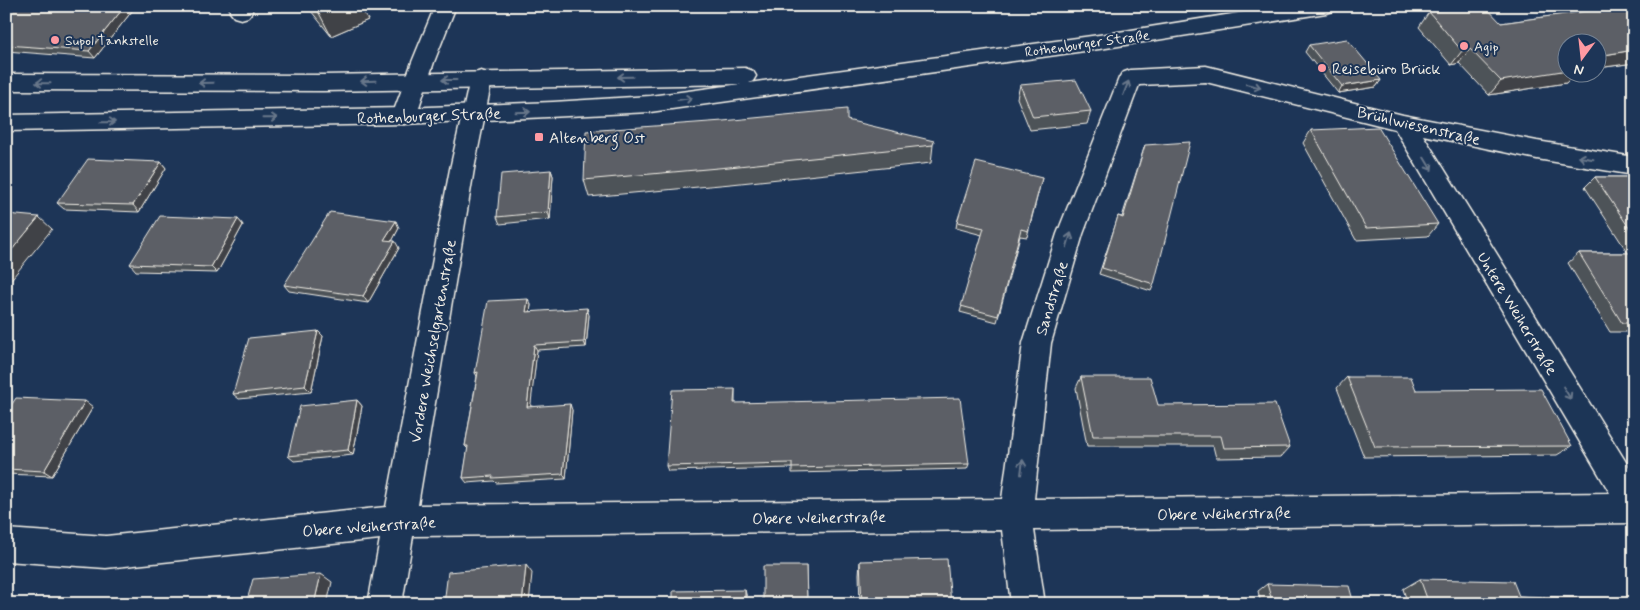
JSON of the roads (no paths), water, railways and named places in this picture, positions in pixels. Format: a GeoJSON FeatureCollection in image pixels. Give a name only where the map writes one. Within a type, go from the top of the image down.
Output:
{"type":"FeatureCollection","features":[{"type":"Feature","properties":{"kind":"street"},"geometry":{"type":"LineString","coordinates":[[404,116],[446,6]]}},
{"type":"Feature","properties":{"kind":"street","name":"Rothenburger Straße"},"geometry":{"type":"LineString","coordinates":[[6,123],[474,114],[650,104],[1106,41],[1326,6]]}},
{"type":"Feature","properties":{"kind":"street","name":"Brühlwiesenstraße"},"geometry":{"type":"LineString","coordinates":[[1206,74],[1403,123],[1537,150],[1634,166]]}},
{"type":"Feature","properties":{"kind":"street","name":"Sandstraße"},"geometry":{"type":"LineString","coordinates":[[1028,604],[1016,515],[1037,343],[1070,234],[1130,78],[1206,74]]}},
{"type":"Feature","properties":{"kind":"street","name":"Rothenburger Straße"},"geometry":{"type":"LineString","coordinates":[[6,82],[141,84],[849,76]]}},
{"type":"Feature","properties":{"kind":"street","name":"Vordere Weichselgartenstraße"},"geometry":{"type":"LineString","coordinates":[[385,604],[462,169],[481,79]]}},
{"type":"Feature","properties":{"kind":"street"},"geometry":{"type":"LineString","coordinates":[[6,140],[59,123]]}},
{"type":"Feature","properties":{"kind":"street","name":"Untere Weiherstraße"},"geometry":{"type":"LineString","coordinates":[[1403,123],[1634,504]]}},
{"type":"Feature","properties":{"kind":"street","name":"Obere Weiherstraße"},"geometry":{"type":"LineString","coordinates":[[6,545],[106,552],[400,520],[1634,508]]}},
{"type":"Feature","properties":{"kind":"place","name":"Supol Tankstelle"},"geometry":{"type":"Point","coordinates":[55,40]}},
{"type":"Feature","properties":{"kind":"place","name":"Agip"},"geometry":{"type":"Point","coordinates":[1464,46]}},
{"type":"Feature","properties":{"kind":"place","name":"Reisebüro Brück"},"geometry":{"type":"Point","coordinates":[1322,68]}},
{"type":"Feature","properties":{"kind":"place","name":"Altenberg Ost"},"geometry":{"type":"Point","coordinates":[539,137]}}]}
